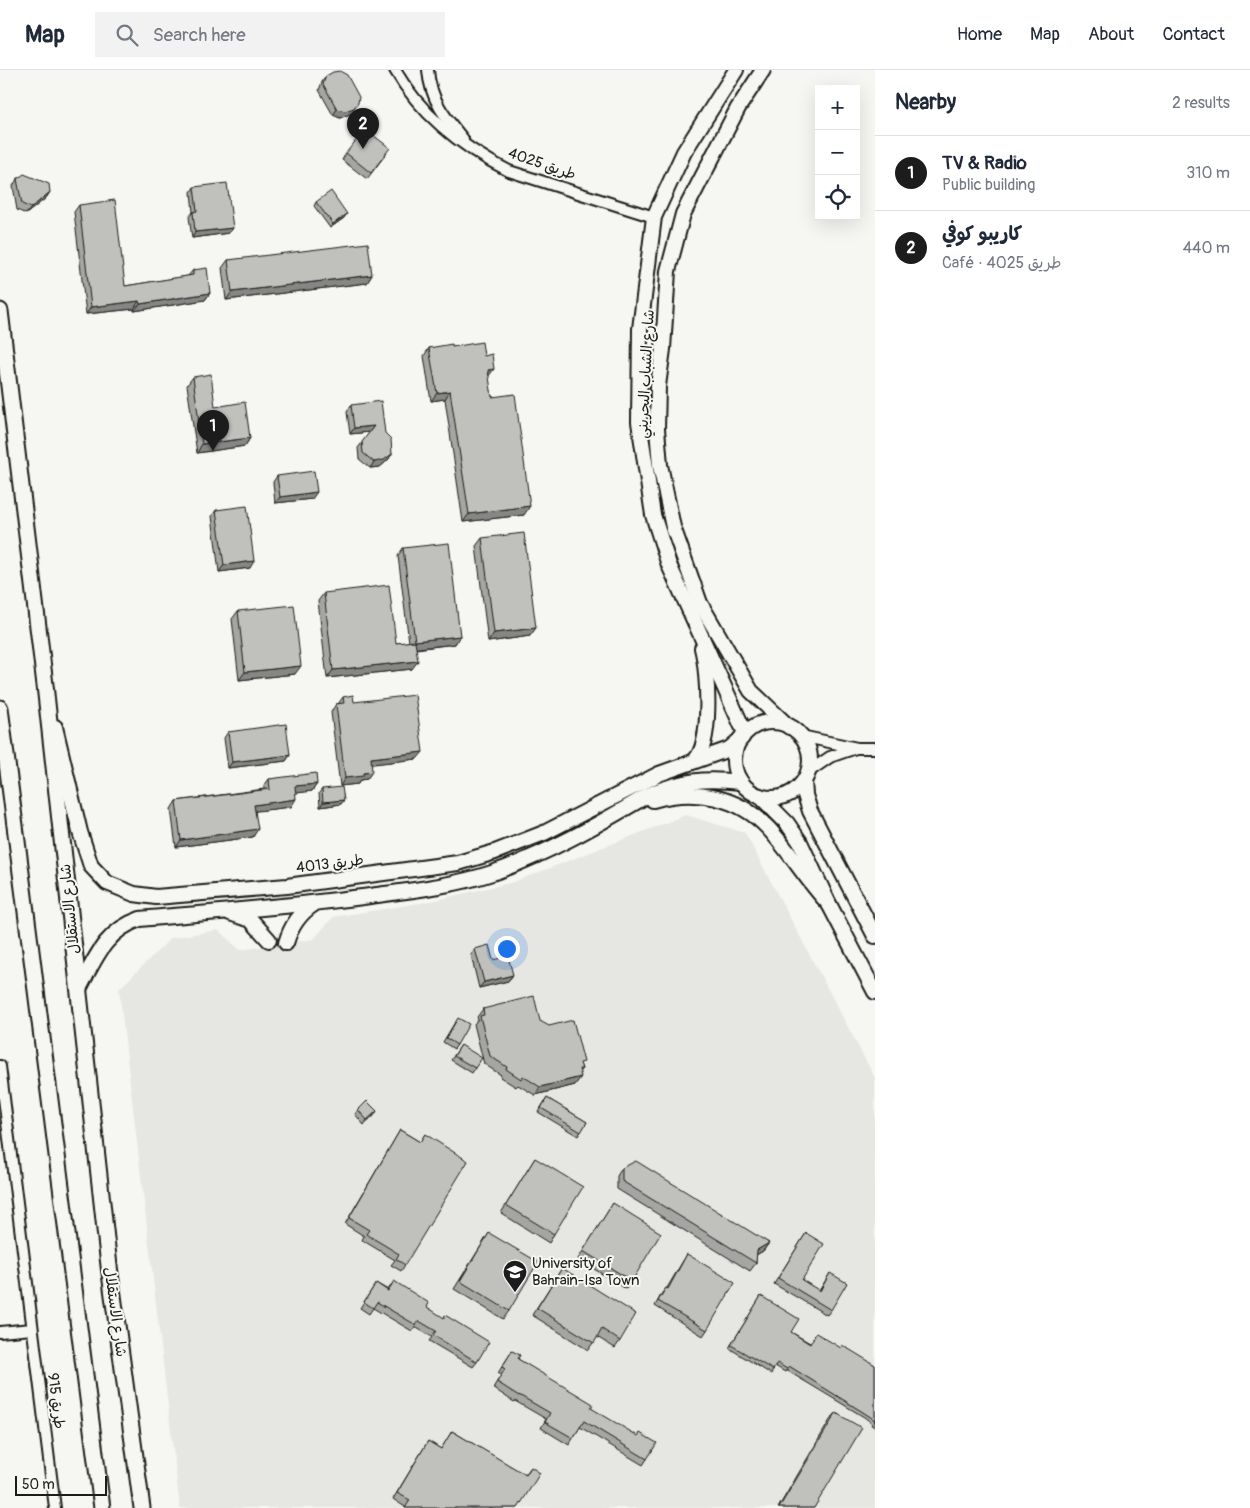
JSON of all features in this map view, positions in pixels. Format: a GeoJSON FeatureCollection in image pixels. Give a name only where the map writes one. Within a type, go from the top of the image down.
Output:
{"type":"FeatureCollection","features":[{"type":"Feature","properties":{"kind":"main road","name":"شارع الاستقلال"},"geometry":{"type":"LineString","coordinates":[[0,311],[45,685],[109,1266],[142,1508]]}},
{"type":"Feature","properties":{"kind":"main road"},"geometry":{"type":"LineString","coordinates":[[0,708],[102,1508]]}},
{"type":"Feature","properties":{"kind":"street","name":"طريق 4025"},"geometry":{"type":"LineString","coordinates":[[395,70],[432,118],[473,151],[510,171],[654,216]]}},
{"type":"Feature","properties":{"kind":"street"},"geometry":{"type":"LineString","coordinates":[[428,70],[431,91],[442,113],[473,151]]}},
{"type":"Feature","properties":{"kind":"street","name":"شارع الشباب البحريني"},"geometry":{"type":"LineString","coordinates":[[736,70],[684,152],[654,216],[640,330],[639,422],[653,515],[669,565],[744,735]]}},
{"type":"Feature","properties":{"kind":"street","name":"شارع الشباب البحريني"},"geometry":{"type":"LineString","coordinates":[[764,70],[738,108],[683,214],[668,271],[663,349],[657,399],[657,429],[660,465],[673,527],[700,603],[751,691],[789,727]]}},
{"type":"Feature","properties":{"kind":"street"},"geometry":{"type":"LineString","coordinates":[[694,762],[699,758],[702,748],[708,698],[705,659],[695,621]]}},
{"type":"Feature","properties":{"kind":"street","name":"طريق 4013"},"geometry":{"type":"LineString","coordinates":[[45,685],[84,848],[91,866],[107,883],[134,894],[156,897],[287,886],[458,863],[495,852],[544,833],[659,774],[729,749],[744,735]]}},
{"type":"Feature","properties":{"kind":"street"},"geometry":{"type":"LineString","coordinates":[[875,936],[810,811],[805,795],[809,753],[800,736],[789,727],[778,723],[766,723],[755,726],[744,735],[734,755],[734,764],[741,782],[749,791],[760,796],[780,814],[794,832],[875,992]]}},
{"type":"Feature","properties":{"kind":"street"},"geometry":{"type":"LineString","coordinates":[[800,736],[857,748],[875,748]]}},
{"type":"Feature","properties":{"kind":"street"},"geometry":{"type":"LineString","coordinates":[[760,796],[780,798],[789,794],[797,789],[806,777],[830,757],[857,748]]}},
{"type":"Feature","properties":{"kind":"street"},"geometry":{"type":"LineString","coordinates":[[79,990],[108,939],[114,932],[130,922],[140,919],[225,912],[276,903],[314,904],[422,889],[490,874],[544,852],[666,787],[704,779],[741,782]]}},
{"type":"Feature","properties":{"kind":"street"},"geometry":{"type":"LineString","coordinates":[[628,806],[668,796],[686,794],[722,799],[739,806],[768,828],[808,881],[829,904]]}},
{"type":"Feature","properties":{"kind":"street"},"geometry":{"type":"LineString","coordinates":[[276,903],[287,886]]}},
{"type":"Feature","properties":{"kind":"street"},"geometry":{"type":"LineString","coordinates":[[263,888],[276,903]]}},
{"type":"Feature","properties":{"kind":"street"},"geometry":{"type":"LineString","coordinates":[[286,943],[296,921],[304,911],[314,904]]}},
{"type":"Feature","properties":{"kind":"street"},"geometry":{"type":"LineString","coordinates":[[225,912],[251,920],[269,940]]}},
{"type":"Feature","properties":{"kind":"street","name":"طريق 915"},"geometry":{"type":"LineString","coordinates":[[0,1066],[55,1508]]}},
{"type":"Feature","properties":{"kind":"street"},"geometry":{"type":"LineString","coordinates":[[0,1332],[32,1329]]}},
{"type":"Feature","properties":{"kind":"shaded area","name":"University of Bahrain-Isa Town"},"geometry":{"type":"Polygon","coordinates":[[[686,815],[745,833],[875,1078],[875,1508],[180,1508],[119,989],[171,938],[218,930],[240,950],[314,939],[333,917],[427,902],[514,882],[686,815]]]}},
{"type":"Feature","properties":{"kind":"building"},"geometry":{"type":"Polygon","coordinates":[[[340,71],[347,75],[359,97],[358,103],[354,108],[345,111],[337,109],[323,84],[326,76],[340,71]]]}},
{"type":"Feature","properties":{"kind":"building"},"geometry":{"type":"Polygon","coordinates":[[[365,129],[390,148],[371,173],[346,153],[365,129]]]}},
{"type":"Feature","properties":{"kind":"building"},"geometry":{"type":"Polygon","coordinates":[[[24,174],[49,184],[50,192],[31,208],[22,204],[17,179],[24,174]]]}},
{"type":"Feature","properties":{"kind":"building"},"geometry":{"type":"Polygon","coordinates":[[[227,183],[233,228],[195,232],[193,212],[197,211],[194,187],[227,183]]]}},
{"type":"Feature","properties":{"kind":"building"},"geometry":{"type":"Polygon","coordinates":[[[331,191],[347,214],[333,224],[316,202],[331,191]]]}},
{"type":"Feature","properties":{"kind":"building"},"geometry":{"type":"Polygon","coordinates":[[[115,200],[125,286],[193,275],[193,270],[207,268],[210,293],[140,304],[139,301],[91,307],[79,205],[115,200]]]}},
{"type":"Feature","properties":{"kind":"building"},"geometry":{"type":"Polygon","coordinates":[[[368,243],[372,275],[232,292],[228,260],[368,243]]]}},
{"type":"Feature","properties":{"kind":"building"},"geometry":{"type":"Polygon","coordinates":[[[482,342],[484,356],[492,354],[494,369],[488,370],[492,397],[515,394],[530,506],[469,514],[450,391],[437,393],[429,348],[452,344],[452,347],[482,342]]]}},
{"type":"Feature","properties":{"kind":"building"},"geometry":{"type":"Polygon","coordinates":[[[211,374],[215,407],[245,402],[250,438],[202,444],[193,377],[211,374]]]}},
{"type":"Feature","properties":{"kind":"building"},"geometry":{"type":"Polygon","coordinates":[[[381,401],[385,433],[391,439],[392,454],[384,460],[374,462],[363,453],[362,442],[374,426],[354,428],[351,405],[381,401]]]}},
{"type":"Feature","properties":{"kind":"building"},"geometry":{"type":"Polygon","coordinates":[[[314,471],[317,492],[280,497],[277,476],[314,471]]]}},
{"type":"Feature","properties":{"kind":"building"},"geometry":{"type":"Polygon","coordinates":[[[247,506],[254,561],[224,565],[216,510],[247,506]]]}},
{"type":"Feature","properties":{"kind":"building"},"geometry":{"type":"Polygon","coordinates":[[[524,533],[536,628],[494,633],[482,538],[524,533]]]}},
{"type":"Feature","properties":{"kind":"building"},"geometry":{"type":"Polygon","coordinates":[[[449,543],[460,636],[415,641],[403,548],[449,543]]]}},
{"type":"Feature","properties":{"kind":"building"},"geometry":{"type":"Polygon","coordinates":[[[389,585],[396,643],[415,641],[418,661],[333,670],[324,593],[389,585]]]}},
{"type":"Feature","properties":{"kind":"building"},"geometry":{"type":"Polygon","coordinates":[[[294,605],[301,666],[245,672],[238,611],[294,605]]]}},
{"type":"Feature","properties":{"kind":"building"},"geometry":{"type":"Polygon","coordinates":[[[353,695],[354,702],[415,695],[423,752],[371,758],[372,772],[363,773],[363,776],[345,778],[336,704],[344,703],[343,697],[353,695]]]}},
{"type":"Feature","properties":{"kind":"building"},"geometry":{"type":"Polygon","coordinates":[[[286,724],[290,755],[232,762],[228,732],[286,724]]]}},
{"type":"Feature","properties":{"kind":"building"},"geometry":{"type":"Polygon","coordinates":[[[316,773],[317,784],[295,786],[296,799],[254,805],[258,829],[181,840],[176,801],[270,789],[269,779],[316,773]]]}},
{"type":"Feature","properties":{"kind":"building"},"geometry":{"type":"Polygon","coordinates":[[[342,787],[344,800],[323,802],[322,789],[342,787]]]}},
{"type":"Feature","properties":{"kind":"building"},"geometry":{"type":"Polygon","coordinates":[[[489,945],[493,960],[508,956],[513,975],[484,982],[475,949],[489,945]]]}},
{"type":"Feature","properties":{"kind":"building"},"geometry":{"type":"Polygon","coordinates":[[[534,996],[540,1021],[549,1026],[573,1020],[584,1062],[580,1063],[582,1069],[579,1069],[581,1077],[540,1087],[523,1076],[521,1079],[490,1056],[480,1016],[484,1015],[483,1009],[534,996]]]}},
{"type":"Feature","properties":{"kind":"building"},"geometry":{"type":"Polygon","coordinates":[[[458,1018],[469,1024],[457,1045],[446,1038],[458,1018]]]}},
{"type":"Feature","properties":{"kind":"building"},"geometry":{"type":"Polygon","coordinates":[[[461,1045],[482,1058],[475,1068],[454,1056],[461,1045]]]}},
{"type":"Feature","properties":{"kind":"building"},"geometry":{"type":"Polygon","coordinates":[[[547,1098],[587,1122],[581,1132],[541,1108],[547,1098]]]}},
{"type":"Feature","properties":{"kind":"building"},"geometry":{"type":"Polygon","coordinates":[[[367,1101],[377,1111],[367,1120],[358,1110],[367,1101]]]}},
{"type":"Feature","properties":{"kind":"building"},"geometry":{"type":"Polygon","coordinates":[[[400,1130],[420,1142],[425,1134],[468,1161],[405,1265],[396,1259],[399,1254],[366,1234],[369,1230],[349,1218],[400,1130]]]}},
{"type":"Feature","properties":{"kind":"building"},"geometry":{"type":"Polygon","coordinates":[[[535,1158],[583,1187],[554,1234],[506,1205],[535,1158]]]}},
{"type":"Feature","properties":{"kind":"building"},"geometry":{"type":"Polygon","coordinates":[[[636,1161],[769,1243],[757,1250],[756,1263],[622,1181],[622,1168],[636,1161]]]}},
{"type":"Feature","properties":{"kind":"building"},"geometry":{"type":"Polygon","coordinates":[[[613,1203],[661,1233],[632,1281],[583,1251],[613,1203]]]}},
{"type":"Feature","properties":{"kind":"building"},"geometry":{"type":"Polygon","coordinates":[[[489,1233],[538,1262],[509,1311],[460,1281],[489,1233]]]}},
{"type":"Feature","properties":{"kind":"building"},"geometry":{"type":"Polygon","coordinates":[[[806,1233],[824,1244],[802,1280],[820,1291],[830,1273],[847,1283],[831,1310],[778,1278],[806,1233]]]}},
{"type":"Feature","properties":{"kind":"building"},"geometry":{"type":"Polygon","coordinates":[[[687,1254],[735,1283],[707,1330],[658,1301],[666,1288],[668,1289],[687,1254]]]}},
{"type":"Feature","properties":{"kind":"building"},"geometry":{"type":"Polygon","coordinates":[[[562,1268],[636,1314],[620,1341],[602,1329],[594,1343],[537,1308],[562,1268]]]}},
{"type":"Feature","properties":{"kind":"building"},"geometry":{"type":"Polygon","coordinates":[[[394,1281],[429,1303],[427,1307],[444,1318],[445,1315],[489,1342],[477,1362],[433,1335],[436,1331],[419,1321],[416,1325],[377,1302],[373,1308],[364,1302],[376,1283],[388,1291],[394,1281]]]}},
{"type":"Feature","properties":{"kind":"building"},"geometry":{"type":"Polygon","coordinates":[[[761,1296],[799,1319],[791,1332],[810,1344],[816,1333],[841,1348],[842,1345],[875,1365],[875,1420],[789,1366],[787,1369],[777,1363],[773,1370],[731,1345],[761,1296]]]}},
{"type":"Feature","properties":{"kind":"building"},"geometry":{"type":"Polygon","coordinates":[[[512,1351],[520,1355],[518,1359],[593,1404],[591,1408],[638,1436],[640,1433],[657,1443],[647,1459],[584,1421],[573,1438],[545,1422],[550,1413],[497,1382],[505,1369],[502,1367],[512,1351]]]}},
{"type":"Feature","properties":{"kind":"building"},"geometry":{"type":"Polygon","coordinates":[[[836,1413],[862,1428],[814,1508],[779,1508],[836,1413]]]}},
{"type":"Feature","properties":{"kind":"building"},"geometry":{"type":"Polygon","coordinates":[[[452,1431],[526,1475],[531,1467],[540,1473],[518,1508],[405,1508],[410,1500],[397,1493],[428,1441],[441,1449],[452,1431]]]}},
{"type":"Feature","properties":{"kind":"place","name":"كاريبو كوفي"},"geometry":{"type":"Point","coordinates":[363,149]}},
{"type":"Feature","properties":{"kind":"place","name":"TV & Radio"},"geometry":{"type":"Point","coordinates":[213,451]}},
{"type":"Feature","properties":{"kind":"place","name":"University of Bahrain-Isa Town"},"geometry":{"type":"Point","coordinates":[515,1293]}}]}
